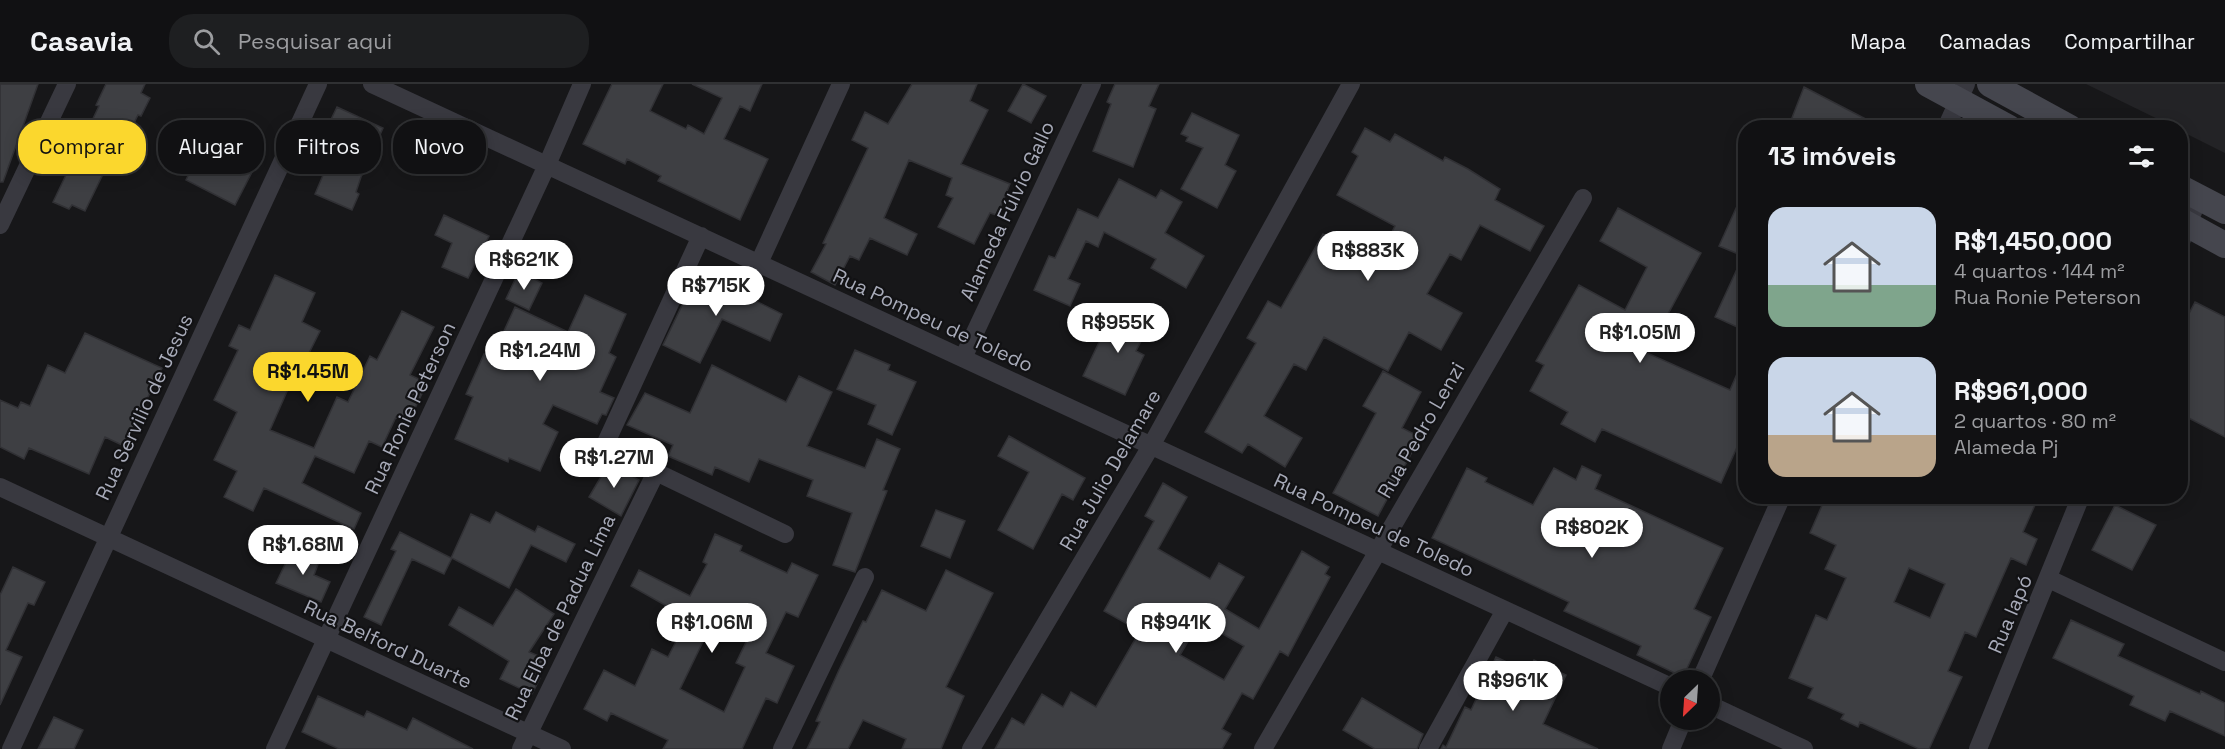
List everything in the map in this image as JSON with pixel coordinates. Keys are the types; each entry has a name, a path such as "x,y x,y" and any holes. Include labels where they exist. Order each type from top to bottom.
{"main road":[{"path":"1928,84 1962,92 1999,120"},
{"path":"1990,84 2055,120"},
{"path":"2190,193 2225,211"},
{"path":"2188,231 2225,244"}],"street":[{"path":"0,225 67,84"},
{"name":"Rua Servilio de Jesus","path":"11,749 318,84"},
{"name":"Rua Pompeu de Toledo","path":"372,84 1660,682"},
{"name":"Rua Ronie Peterson","path":"275,749 547,165 582,84"},
{"path":"759,263 841,84"},
{"name":"Alameda Fúlvio Gallo","path":"963,358 1092,84"},
{"name":"Rua Julio Delamare","path":"972,749 1151,446 1351,84"},
{"path":"1950,120 1962,92"},
{"name":"Rua Pedro Lenzi","path":"1263,749 1583,198"},
{"path":"701,236 604,447 785,534"},
{"name":"Rua Elba de Padua Lima","path":"524,741 656,472"},
{"name":"Rua Belford Duarte","path":"0,486 327,640 524,741 562,749"},
{"path":"1705,670 1778,504"},
{"name":"Rua Iapó","path":"1978,749 2078,504"},
{"path":"782,749 865,577"},
{"path":"2049,579 2225,662"},
{"path":"1428,749 1505,610"},
{"path":"1720,710 1804,749"},
{"path":"1671,749 1679,730"}],"shaded area":[{"path":"2086,84 2225,84 2225,153 2188,134 2188,120 2160,120"}],"building":[{"path":"0,84 38,84 25,120 18,120 18,140 3,182 0,182"},
{"path":"106,84 145,84 141,93 150,98 141,116 138,115 136,120 92,120 99,106 96,105"},
{"path":"612,84 663,84 650,111 686,129 688,125 704,134 722,98 692,84 762,84 750,111 740,106 724,139 768,159 740,220 658,181 661,176 627,159 625,164 583,144"},
{"path":"912,84 977,84 970,101 988,110 961,164 1010,184 997,215 990,213 974,244 938,227 953,198 946,195 952,178 909,160 884,218 917,234 907,255 870,238 859,260 850,256 835,285 811,272 826,244 823,243 868,148 852,140 865,112 888,124"},
{"path":"1023,84 1046,96 1031,123 1008,111"},
{"path":"1115,84 1159,84 1149,106 1156,109 1133,167 1093,151 1111,104 1107,102"},
{"path":"1804,87 1868,120 1791,120"},
{"path":"337,107 365,120 331,120"},
{"path":"1192,113 1239,135 1225,165 1236,171 1217,208 1181,189 1203,148 1186,141 1188,137 1181,134"},
{"path":"1365,128 1390,142 1395,134 1443,161 1445,157 1468,169 1500,189 1495,200 1544,226 1530,251 1480,225 1461,260 1450,254 1427,294 1462,313 1441,350 1409,332 1388,371 1324,337 1306,370 1294,364 1264,416 1302,438 1285,467 1248,444 1242,453 1205,432 1256,343 1247,338 1268,301 1281,308 1323,234 1376,262 1395,226 1337,195 1358,156 1352,152"},
{"path":"66,174 103,174 85,211 72,205 69,209 53,202"},
{"path":"189,174 251,174 235,205 186,180"},
{"path":"323,174 362,174 356,192 359,194 352,210 315,194"},
{"path":"1119,179 1156,198 1161,190 1182,202 1165,233 1204,256 1186,288 1151,268 1156,259 1104,232 1098,247 1086,241 1068,279 1080,284 1070,306 1034,290 1049,256 1055,258 1078,209 1098,218"},
{"path":"1738,204 1738,254 1719,246"},
{"path":"1618,208 1701,253 1647,353 1730,390 1738,372 1738,445 1721,483 1602,429 1595,442 1561,424 1568,412 1530,391 1544,365 1536,361 1579,285 1625,310 1647,267 1600,241"},
{"path":"444,215 489,236 468,278 442,267 452,243 435,235"},
{"path":"1738,267 1738,327 1715,317"},
{"path":"519,271 542,283 529,310 506,299"},
{"path":"698,272 782,314 770,341 722,319 700,363 663,345"},
{"path":"275,275 315,293 302,322 320,331 308,355 304,353 270,430 314,448 337,397 348,402 370,356 377,360 402,311 434,327 410,375 427,383 408,423 396,417 382,447 369,441 354,473 315,456 302,483 361,513 354,529 264,488 253,511 224,497 237,471 214,460 237,412 214,400 238,350 229,346 239,325 250,330"},
{"path":"585,295 626,314 609,353 616,357 600,392 614,398 606,415 602,414 597,424 553,405 543,424 558,432 540,471 509,458 508,462 455,439 473,397 466,394 484,354 492,357 515,307 568,332"},
{"path":"2195,302 2225,317 2225,437 2188,418 2188,316"},
{"path":"1119,310 1149,326 1136,351 1144,355 1125,395 1083,376 1102,336 1104,337"},
{"path":"85,333 162,368 124,446 105,437 89,474 29,448 24,459 0,447 0,400 18,408 21,402 30,406 48,365 65,373"},
{"path":"855,350 890,365 888,370 916,382 892,435 868,424 876,405 837,389"},
{"path":"712,365 786,402 799,376 832,392 807,446 865,468 877,439 900,449 883,490 887,491 855,572 833,565 852,513 807,496 813,480 759,459 749,482 715,467 712,475 668,456 673,445 627,425 645,393 690,413"},
{"path":"1383,371 1421,392 1402,428 1420,437 1378,516 1333,493 1376,413 1363,406"},
{"path":"1009,436 1085,478 1073,500 1062,494 1033,549 998,530 1029,472 998,456"},
{"path":"609,463 639,480 621,516 589,497"},
{"path":"1582,466 1601,475 1595,489 1723,548 1694,609 1711,617 1686,670 1668,670 1637,655 1641,646 1564,611 1569,602 1432,538 1467,468 1487,478 1485,482 1533,505 1554,468 1576,480"},
{"path":"1163,483 1187,497 1158,549 1210,579 1219,563 1244,577 1225,609 1259,629 1302,551 1329,567 1325,574 1330,577 1288,656 1280,651 1253,699 1242,693 1222,729 1231,734 1222,749 995,749 1012,718 1024,725 1042,694 1063,707 1071,692 1096,707 1140,631 1104,611 1154,521 1145,516","holes":["1200,621 1244,646 1224,680 1180,655"]},
{"path":"1823,504 2035,504 2023,532 2037,539 2026,565 2011,558 1976,637 1965,632 1948,671 1962,677 1929,749 1919,749 1860,722 1858,727 1841,719 1844,714 1808,698 1813,688 1789,678 1816,615 1827,620 1846,578 1825,569 1836,545 1810,533","holes":["1909,568 1945,584 1930,618 1894,602"]},
{"path":"2115,505 2156,525 2132,570 2092,550"},
{"path":"936,510 965,521 950,558 921,546"},
{"path":"496,512 535,532 538,526 575,544 566,562 531,545 509,588 452,558 444,574 412,559 381,625 364,617 396,551 391,549 400,532 451,558 471,514 490,523"},
{"path":"715,534 742,546 740,551 787,573 792,563 818,575 798,617 786,612 766,653 794,666 777,703 766,698 742,749 663,749 668,740 611,713 607,721 584,709 604,670 635,686 652,649 668,657 688,618 631,586 639,570 690,596 707,564 703,562","holes":["714,619 749,636 736,663 745,667 724,712 680,689"]},
{"path":"293,548 320,559 314,575 330,582 321,602 276,583"},
{"path":"13,567 45,582 34,605 28,603 6,650 22,657 0,705 0,595"},
{"path":"946,570 993,593 946,687 964,696 941,749 902,749 906,739 863,720 848,749 807,749 820,722 816,721 839,670 863,621 866,622 882,590 926,611"},
{"path":"516,589 554,614 529,652 543,658 535,675 540,678 532,694 500,679 509,661 449,625 459,607 493,626"},
{"path":"2071,620 2124,644 2118,656 2200,694 2201,691 2225,703 2225,736 2170,711 2165,721 2130,705 2134,696 2053,658"},
{"path":"1496,657 1528,672 1534,660 1566,675 1543,724 1598,749 1441,749 1443,745 1446,747 1465,707 1471,710"},
{"path":"318,696 364,717 367,711 407,730 413,718 473,749 339,749 302,732"},
{"path":"1362,698 1423,734 1417,749 1375,749 1343,730"},
{"path":"54,717 83,730 74,749 38,749"}]}
